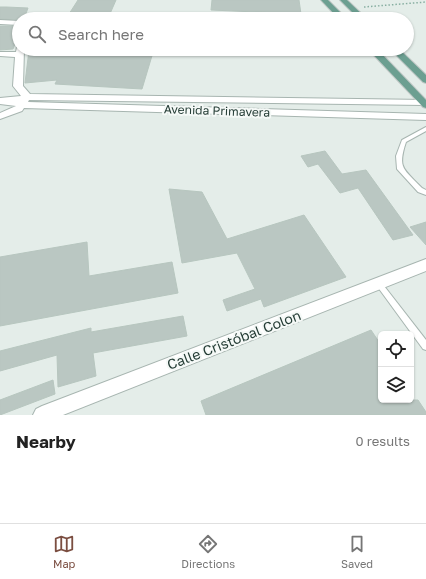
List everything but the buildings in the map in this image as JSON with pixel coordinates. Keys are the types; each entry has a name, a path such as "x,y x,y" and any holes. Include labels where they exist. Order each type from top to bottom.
{"main road":[{"path":"324,0 336,12"},
{"path":"343,0 355,12"},
{"path":"379,56 425,103"},
{"path":"401,56 426,80"}],"street":[{"path":"0,22 12,23"},
{"path":"0,54 12,53"},
{"path":"0,116 13,112 25,101 18,86 20,56"},
{"name":"Avenida Primavera","path":"4,101 425,103"},
{"name":"Avenida Primavera","path":"25,101 426,117"},
{"name":"Calle Cristóbal Colon","path":"42,415 426,265"}],"lane":[{"path":"426,129 404,141 399,156 400,170 420,190 426,193"},
{"path":"379,284 426,346"}],"path":[{"path":"351,8 426,2"}]}
